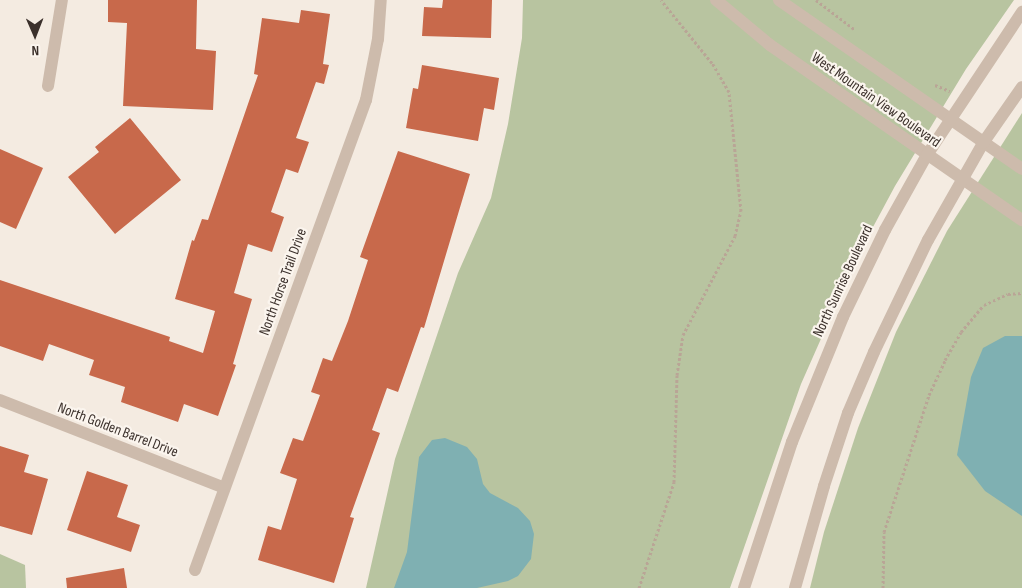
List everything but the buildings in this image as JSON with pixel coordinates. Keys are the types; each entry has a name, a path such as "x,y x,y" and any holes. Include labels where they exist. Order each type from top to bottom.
{"street":[{"path":"48,86 62,0"},
{"name":"North Horse Trail Drive","path":"195,570 366,100 378,39 381,0"},
{"name":"West Mountain View Boulevard","path":"716,0 770,45 961,180 1022,220"},
{"name":"West Mountain View Boulevard","path":"780,0 1022,169"},
{"name":"North Sunrise Boulevard","path":"744,588 816,378 885,230 927,155 964,96 1022,12"},
{"path":"795,588 848,413 924,248 983,143 1022,87"},
{"name":"North Golden Barrel Drive","path":"0,400 224,488"}],"path":[{"path":"639,588 674,482 677,375 683,335 735,236 741,211 729,92 712,63 661,0"},
{"path":"816,0 858,32"},
{"path":"927,83 964,96"},
{"path":"883,588 884,532 929,394 944,360 962,332 984,306 1008,294 1022,293"}],"green space":[{"path":"523,0 1014,0 966,69 895,186 858,255 801,384 730,588 366,588 395,459 458,273 491,198 508,124 522,38"},
{"path":"1022,113 1022,588 810,588 824,532 858,428 896,332 947,231"},
{"path":"0,554 25,565 26,588 0,588"}],"water":[{"path":"1005,336 1022,336 1022,516 985,491 957,455 971,377 983,348"},
{"path":"445,438 467,447 477,459 483,484 490,493 518,508 530,521 534,534 531,559 518,576 508,581 477,588 394,588 407,552 419,457 432,440"}]}
